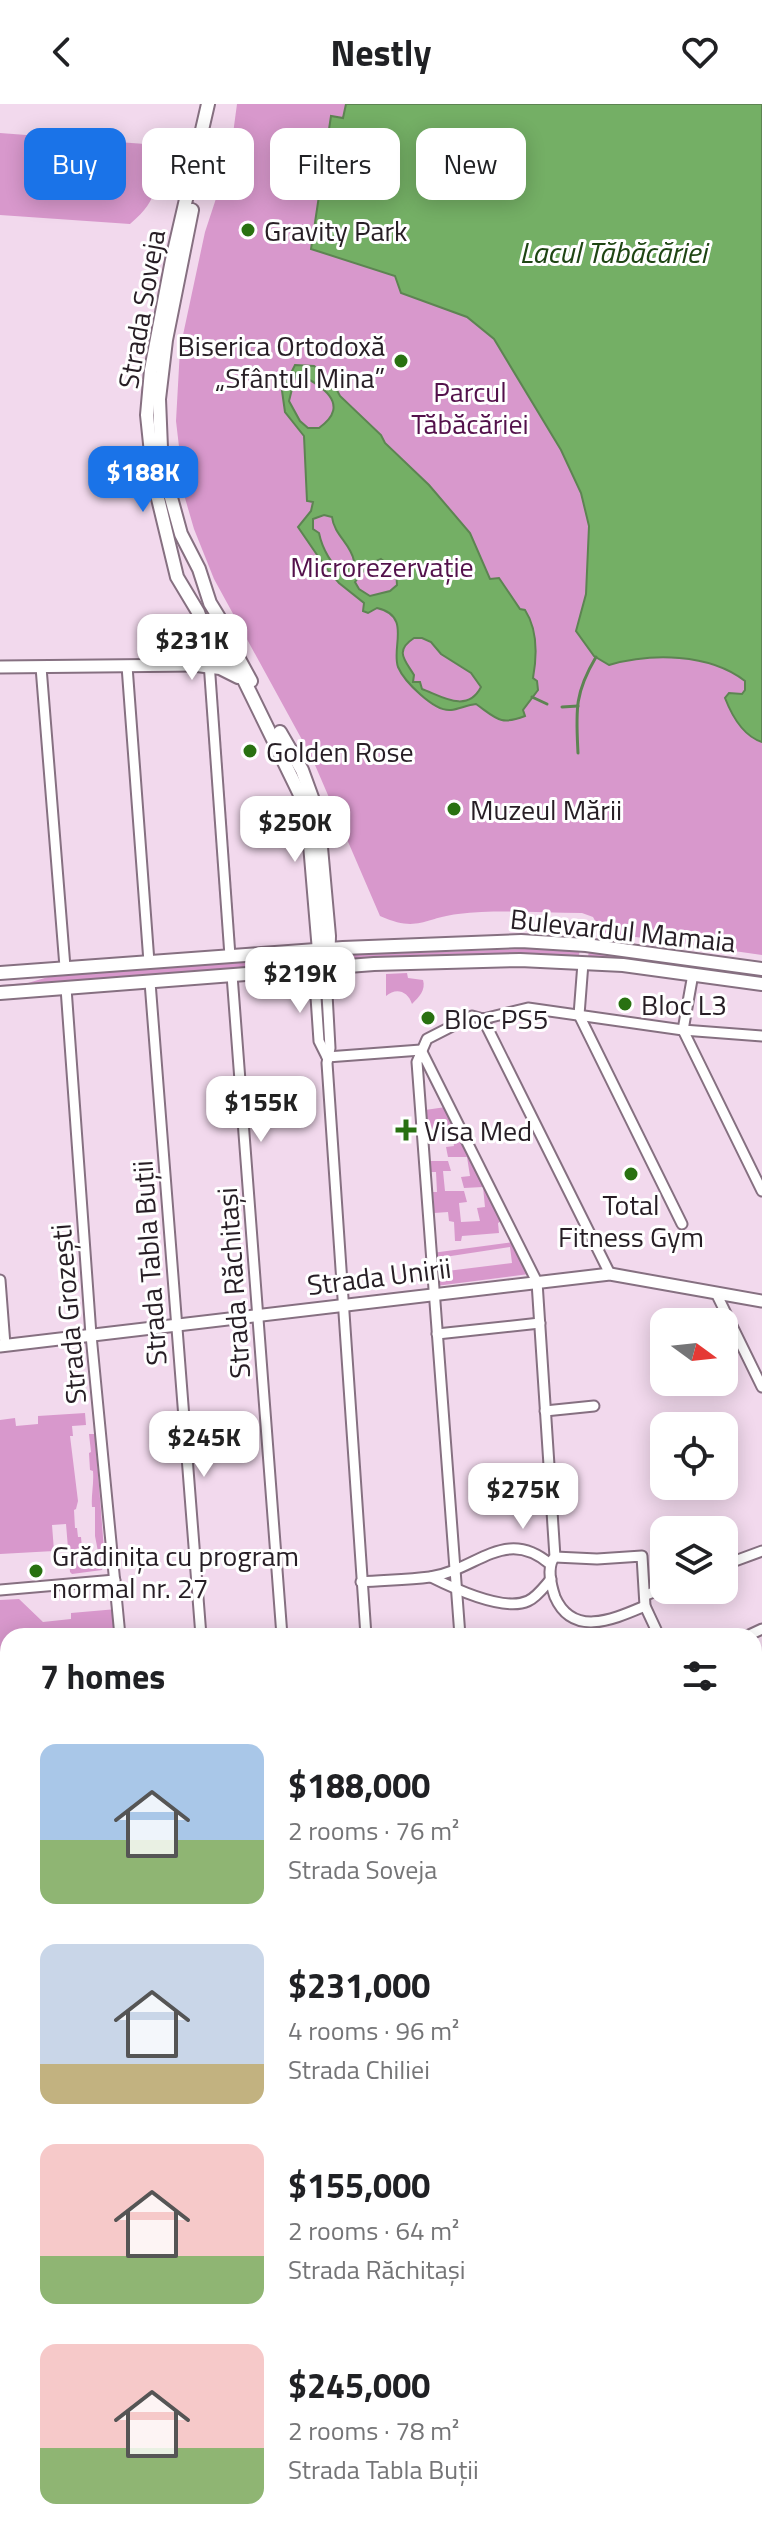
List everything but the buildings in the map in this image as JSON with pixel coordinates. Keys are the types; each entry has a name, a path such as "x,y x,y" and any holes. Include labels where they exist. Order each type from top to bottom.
{"main road":[{"name":"Strada Soveja","path":"211,104 166,340 159,399 164,472 181,534 210,603 231,641"},
{"name":"Strada Soveja","path":"210,659 210,646 198,612 178,579 157,498 147,415 151,370 172,260 211,104"},
{"path":"177,570 184,563 196,565"},
{"path":"231,641 226,650 210,659 244,680 307,809 328,967"},
{"path":"231,641 302,770 318,814 324,950 314,968"},
{"name":"Bulevardul Mamaia","path":"0,975 38,968 521,941 586,945 762,969"},
{"name":"Bulevardul Mamaia","path":"0,993 328,967 505,960 583,963 762,984"}],"street":[{"path":"167,664 190,653 205,633"},
{"path":"0,667 127,666 210,659 230,956"},
{"path":"127,666 149,962"},
{"path":"41,667 65,967"},
{"path":"583,963 579,1015 682,1224"},
{"path":"328,967 330,1048 327,1057 365,1628"},
{"path":"314,968 319,1041 327,1057"},
{"path":"693,974 683,1030 762,1191"},
{"name":"Strada Răchitași","path":"232,975 281,1628"},
{"name":"Strada Tabla Buții","path":"150,982 200,1628"},
{"name":"Strada Grozești","path":"66,988 91,1335 119,1628"},
{"path":"459,1628 417,1062 421,1050 427,1039 472,1016 483,1019 528,1008 683,1030 762,1036"},
{"path":"483,1019 610,1274"},
{"path":"327,1057 421,1050"},
{"path":"421,1050 537,1282 553,1560 551,1579 560,1607 571,1618 588,1622 615,1619 645,1606"},
{"name":"Strada Unirii","path":"3,1346 610,1274 762,1301"},
{"path":"0,1280 3,1346"},
{"path":"716,1293 762,1387"},
{"path":"437,1334 540,1323"},
{"path":"545,1411 594,1406"},
{"path":"361,1582 431,1577 508,1548 525,1548 553,1560 642,1556 645,1606 655,1628"},
{"path":"738,1560 762,1551"},
{"path":"431,1577 456,1589 518,1604 530,1600 551,1579"},
{"path":"0,1590 115,1580"},
{"path":"646,1595 650,1593"}],"green space":[{"name":"Parcul Tăbăcăriei","path":"237,104 762,104 762,955 601,932 593,917 582,913 473,913 412,924 380,916 312,758 214,579 185,498 176,421 180,349 205,232 216,200 254,200 254,128 234,128"},
{"path":"0,133 24,135 24,200 126,200 126,143 142,144 142,200 150,200 130,224 0,215"},
{"path":"580,949 579,955 349,962 348,955"},
{"path":"589,950 762,973 762,981 588,957"},
{"path":"296,957 296,963 251,966 229,973 0,988 0,985 28,983 48,977"},
{"path":"407,973 408,978 423,980 424,984 412,1004 408,996 401,992 386,996 386,974"},
{"path":"446,1107 503,1220 498,1223 499,1233 462,1236 461,1241 455,1241 454,1222 449,1221 448,1212 434,1213 436,1172 430,1172 430,1161 448,1161 451,1171 443,1171 445,1191 464,1191 467,1202 459,1203 461,1222 480,1221 477,1208 485,1207 483,1187 464,1188 461,1177 470,1176 467,1157 448,1157 446,1147 454,1146 451,1126 433,1127 436,1141 427,1141 425,1110"},
{"path":"513,1242 529,1274 436,1286 435,1274 439,1272 512,1263 510,1247 438,1258 432,1257 432,1253"},
{"path":"85,1413 86,1425 72,1426 73,1436 70,1436 78,1501 74,1510 75,1528 78,1537 81,1537 82,1548 75,1549 77,1563 82,1566 97,1563 95,1507 92,1507 93,1471 90,1470 89,1453 89,1434 95,1434 105,1563 102,1570 70,1572 66,1524 52,1525 54,1551 0,1554 0,1420 15,1418 16,1426 38,1424 38,1416"},
{"path":"19,1599 43,1622 71,1619 71,1613 117,1609 119,1628 0,1628 0,1600"}],"water":[{"name":"Lacul Tăbăcăriei","path":"346,104 762,104 762,742 744,730 728,705 725,698 729,693 742,694 745,690 745,681 731,672 697,660 679,658 643,658 609,665 594,656 576,631 586,594 589,526 581,493 561,450 494,339 467,317 401,293 395,276 311,249 318,200 400,200 400,128 329,128 331,116 343,118"},
{"path":"295,365 314,366 331,379 340,396 429,485 470,533 490,579 499,578 520,609 525,610 532,626 536,652 533,678 537,681 538,690 523,710 525,716 504,720 476,704 444,709 428,701 406,680 398,667 398,633 394,618 377,608 368,613 363,611 364,603 339,583 298,527 311,511 313,502 307,501 304,436 285,412 282,391","holes":["296,373 323,389 333,403 333,411 319,428 308,428 300,421 289,401","324,515 332,517 354,561 345,575 328,557 319,533 313,529 313,519","381,559 396,570 397,585 390,591 370,596 359,589 355,582 369,564","414,638 431,642 441,654 471,673 481,687 469,700 461,701 445,699 422,689 420,682 413,682 414,675 403,656 408,643"]}],"waterway":[{"path":"578,753 578,703 596,657"},
{"path":"532,697 547,704"},
{"path":"562,707 578,706"}],"place":[{"name":"Gravity Park","path":"248,230"},
{"name":"Biserica Ortodoxă „Sfântul Mina”","path":"401,361"},
{"name":"Golden Rose","path":"250,751"},
{"name":"Muzeul Mării","path":"454,809"},
{"name":"Bloc L3","path":"625,1004"},
{"name":"Bloc PS5","path":"428,1018"},
{"name":"Visa Med","path":"406,1130"},
{"name":"Total Fitness Gym","path":"631,1174"},
{"name":"Grădinița cu program normal nr. 27","path":"36,1571"}],"park label":[{"name":"Microrezervație","path":"382,566"}]}
